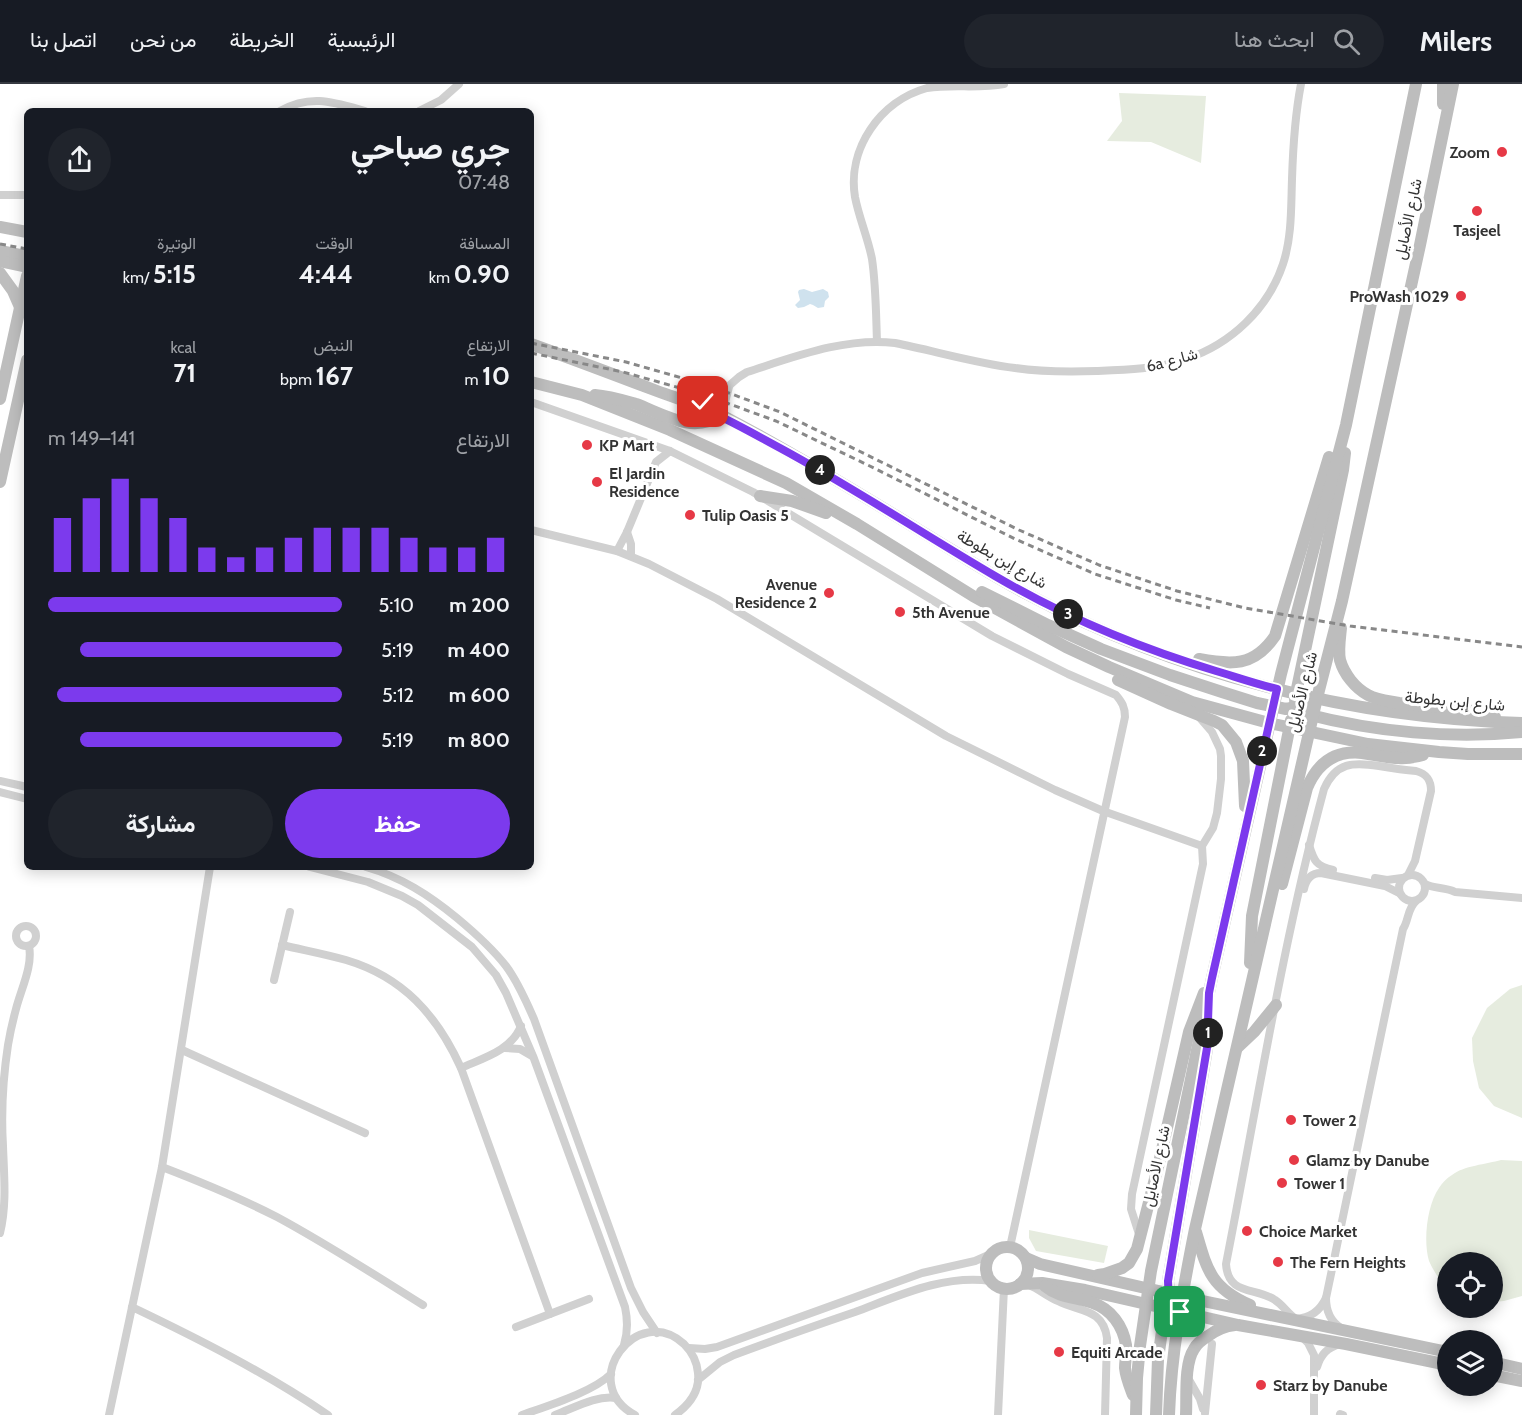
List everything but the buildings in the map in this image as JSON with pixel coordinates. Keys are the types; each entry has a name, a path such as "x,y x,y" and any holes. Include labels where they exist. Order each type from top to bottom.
{"main road":[{"name":"شارع الأصايل","path":"1169,1415 1169,1399 1183,1312 1163,1301 1148,1288 1212,978 1265,738 1346,424 1416,84"},
{"path":"1443,84 1443,132"},
{"name":"شارع الأصايل","path":"1136,1409 1137,1378 1163,1301 1185,1282 1249,988 1320,684 1342,601 1453,84"},
{"path":"0,227 24,231"},
{"path":"0,251 24,255"},
{"path":"0,261 24,266"},
{"path":"0,273 13,291 20,308"},
{"path":"0,399 24,290"},
{"name":"شارع إبن بطوطة","path":"534,345 720,415 846,486 1026,594 1109,633 1173,658 1277,689 1297,687 1317,698 1368,708 1424,717 1521,726"},
{"path":"0,482 24,374"},
{"path":"534,383 582,395 670,430 786,483 973,596 1066,647 1109,668 1192,702 1269,723 1368,744 1468,754 1522,754"},
{"path":"582,395 615,398 688,423 710,420 720,415"},
{"path":"1173,658 1187,657 1221,663 1237,663 1255,656 1269,644 1278,627 1330,454 1352,397"},
{"path":"1249,988 1252,916 1259,875 1343,470 1346,424"},
{"path":"760,496 792,501 857,524"},
{"path":"926,568 977,589 1101,649 1170,675 1257,703 1381,728 1420,732 1468,734 1521,726"},
{"path":"926,568 970,602 1062,653 1106,675 1222,725 1236,741 1243,761 1246,826"},
{"path":"1342,601 1340,658 1349,678 1363,691 1379,699 1471,711 1521,726"},
{"path":"1297,687 1306,691 1315,690 1320,684"},
{"path":"1257,703 1264,701 1267,695 1267,690 1262,685"},
{"path":"1277,689 1309,732"},
{"path":"1269,723 1317,698"},
{"path":"1323,735 1317,726 1326,718"},
{"path":"1265,738 1271,732 1278,730 1285,734 1288,742"},
{"path":"1266,917 1280,888 1307,788 1312,775 1318,768 1345,753 1398,759 1439,752"},
{"path":"1094,1276 1122,1268 1130,1263 1133,1257 1161,1156 1189,1032 1200,1001 1212,978"},
{"path":"1156,1415 1164,1317 1163,1301 1207,1048 1209,993"},
{"path":"1237,1048 1254,1032 1276,1005"},
{"path":"1195,1229 1207,1268 1220,1287 1239,1300 1274,1315"},
{"path":"1437,1350 1274,1315 1163,1301 1042,1283 1023,1283 1016,1287 1004,1288 992,1281 986,1270 993,1253 998,1249 1010,1247 1040,1264 1148,1288 1163,1301 1183,1312 1238,1325 1301,1335 1437,1363"},
{"path":"1023,1283 1028,1269 1026,1258"},
{"path":"1042,1283 1057,1294 1102,1307 1116,1320 1124,1335 1126,1374 1136,1409"},
{"path":"1186,1415 1190,1356 1195,1347 1213,1332 1238,1325"},
{"path":"1503,1365 1522,1369"},
{"path":"1503,1377 1522,1381"}],"street":[{"path":"425,108 441,100 459,84"},
{"path":"877,342 873,266 854,186 858,155 867,135 890,107 917,92 944,85 1005,84"},
{"name":"6a شارع","path":"695,405 729,387 747,372 834,347 877,342 904,345 1006,367 1063,372 1132,369 1167,364 1202,353 1232,335 1245,324 1272,288 1283,264 1289,231 1293,143 1302,84"},
{"path":"287,108 298,103 320,100 354,108"},
{"path":"0,195 24,195"},
{"path":"720,415 729,387"},
{"path":"534,403 670,451 760,496 992,636 1116,695 1122,701 1125,717 1010,1247"},
{"path":"649,443 656,462"},
{"path":"617,551 656,462 670,451"},
{"path":"534,531 617,551 666,572 717,599 946,736 1103,811 1202,846"},
{"path":"627,531 631,556"},
{"path":"1139,1240 1138,1227 1131,1209 1132,1194 1203,864 1202,846 1213,828 1221,779 1220,749 1212,732 1199,717 1191,712"},
{"path":"1403,929 1404,904 1398,885 1415,861 1431,791 1430,782 1421,772 1360,763 1353,764 1332,775 1324,789 1309,844 1226,1264 1227,1275 1237,1286 1272,1298 1296,1319 1312,1316 1326,1298 1403,929 1410,909 1425,888 1425,884"},
{"path":"0,781 24,786"},
{"path":"0,792 24,797"},
{"path":"1309,844 1316,862 1324,868 1383,880 1417,875 1432,888 1522,898"},
{"path":"109,1415 162,1167 210,870"},
{"path":"322,870 384,887 410,900 472,948 496,975 533,1056 625,1307 628,1332 624,1345"},
{"path":"376,870 401,879 436,901 491,948 516,981 534,1019 631,1288 657,1333"},
{"path":"1293,919 1298,912 1307,879 1315,873 1385,886 1408,901 1433,893 1455,892"},
{"path":"274,980 290,912"},
{"path":"282,945 346,960 388,979 408,993 445,1036 461,1068 550,1314"},
{"path":"0,1233 5,1179 2,1112 4,1078 15,1012 30,960 28,946"},
{"path":"461,1068 505,1048 515,1038 521,1026"},
{"path":"505,1048 520,1049 533,1056"},
{"path":"182,1050 365,1133"},
{"path":"162,1167 274,1216 345,1256 423,1305"},
{"path":"689,1348 717,1347 922,1273 975,1261 993,1253"},
{"path":"698,1380 720,1362 734,1355 908,1293 941,1283 968,1279 992,1281"},
{"path":"1023,1283 1060,1302 1088,1311 1105,1326 1107,1338 1105,1415"},
{"path":"998,1415 1004,1288"},
{"path":"1326,1298 1328,1312 1343,1329"},
{"path":"516,1327 589,1299"},
{"path":"132,1307 264,1375 328,1415"},
{"path":"635,1415 616,1398 612,1386 613,1363 617,1353 634,1338 657,1333 680,1340 689,1348 696,1363 698,1380 696,1391 691,1401 675,1415"},
{"path":"1301,1335 1314,1355 1314,1415"},
{"path":"1205,1414 1212,1344"},
{"path":"1315,1373 1325,1351 1346,1344"},
{"path":"522,1415 596,1386 611,1374"},
{"path":"1188,1378 1200,1399 1205,1414"},
{"path":"555,1415 598,1399 616,1398"}],"shaded area":[{"path":"1119,93 1206,96 1201,163 1151,142 1107,141 1122,121"},
{"path":"1522,985 1522,1118 1494,1106 1479,1088 1473,1061 1472,1038 1487,1008 1510,989"},
{"path":"1501,1160 1522,1161 1522,1296 1503,1301 1503,1252 1437,1252 1437,1275 1429,1261 1426,1234 1435,1195 1450,1176 1462,1169"},
{"path":"1029,1230 1108,1246 1104,1263 1036,1251 1029,1238"}],"water":[{"path":"804,289 812,292 823,289 828,292 829,297 824,307 818,308 810,304 798,308 795,305 800,300 798,292"}],"railway":[{"path":"0,244 24,248"},
{"path":"534,344 626,362 710,386 780,412 1019,530 1099,565 1177,591 1245,608 1350,626 1522,647"},
{"path":"534,354 623,372 705,395 776,421 1015,539 1095,574 1176,600 1210,608"}],"place":[{"name":"Zoom","path":"1502,152"},
{"name":"Tasjeel","path":"1477,211"},
{"name":"ProWash 1029","path":"1461,296"},
{"name":"KP Mart","path":"587,445"},
{"name":"El Jardin Residence","path":"597,482"},
{"name":"Tulip Oasis 5","path":"690,515"},
{"name":"Avenue Residence 2","path":"829,593"},
{"name":"5th Avenue","path":"900,612"},
{"name":"Tower 2","path":"1291,1120"},
{"name":"Glamz by Danube","path":"1294,1160"},
{"name":"Tower 1","path":"1282,1183"},
{"name":"Choice Market","path":"1247,1231"},
{"name":"The Fern Heights","path":"1278,1262"},
{"name":"Equiti Arcade","path":"1059,1352"},
{"name":"Starz by Danube","path":"1261,1385"}],"route":[{"path":"703,402 695,405 720,415 819,470 1026,594 1141,646 1277,689 1209,993 1207,1048 1168,1281 1169,1294 1174,1304 1181,1310 1180,1312"}]}
